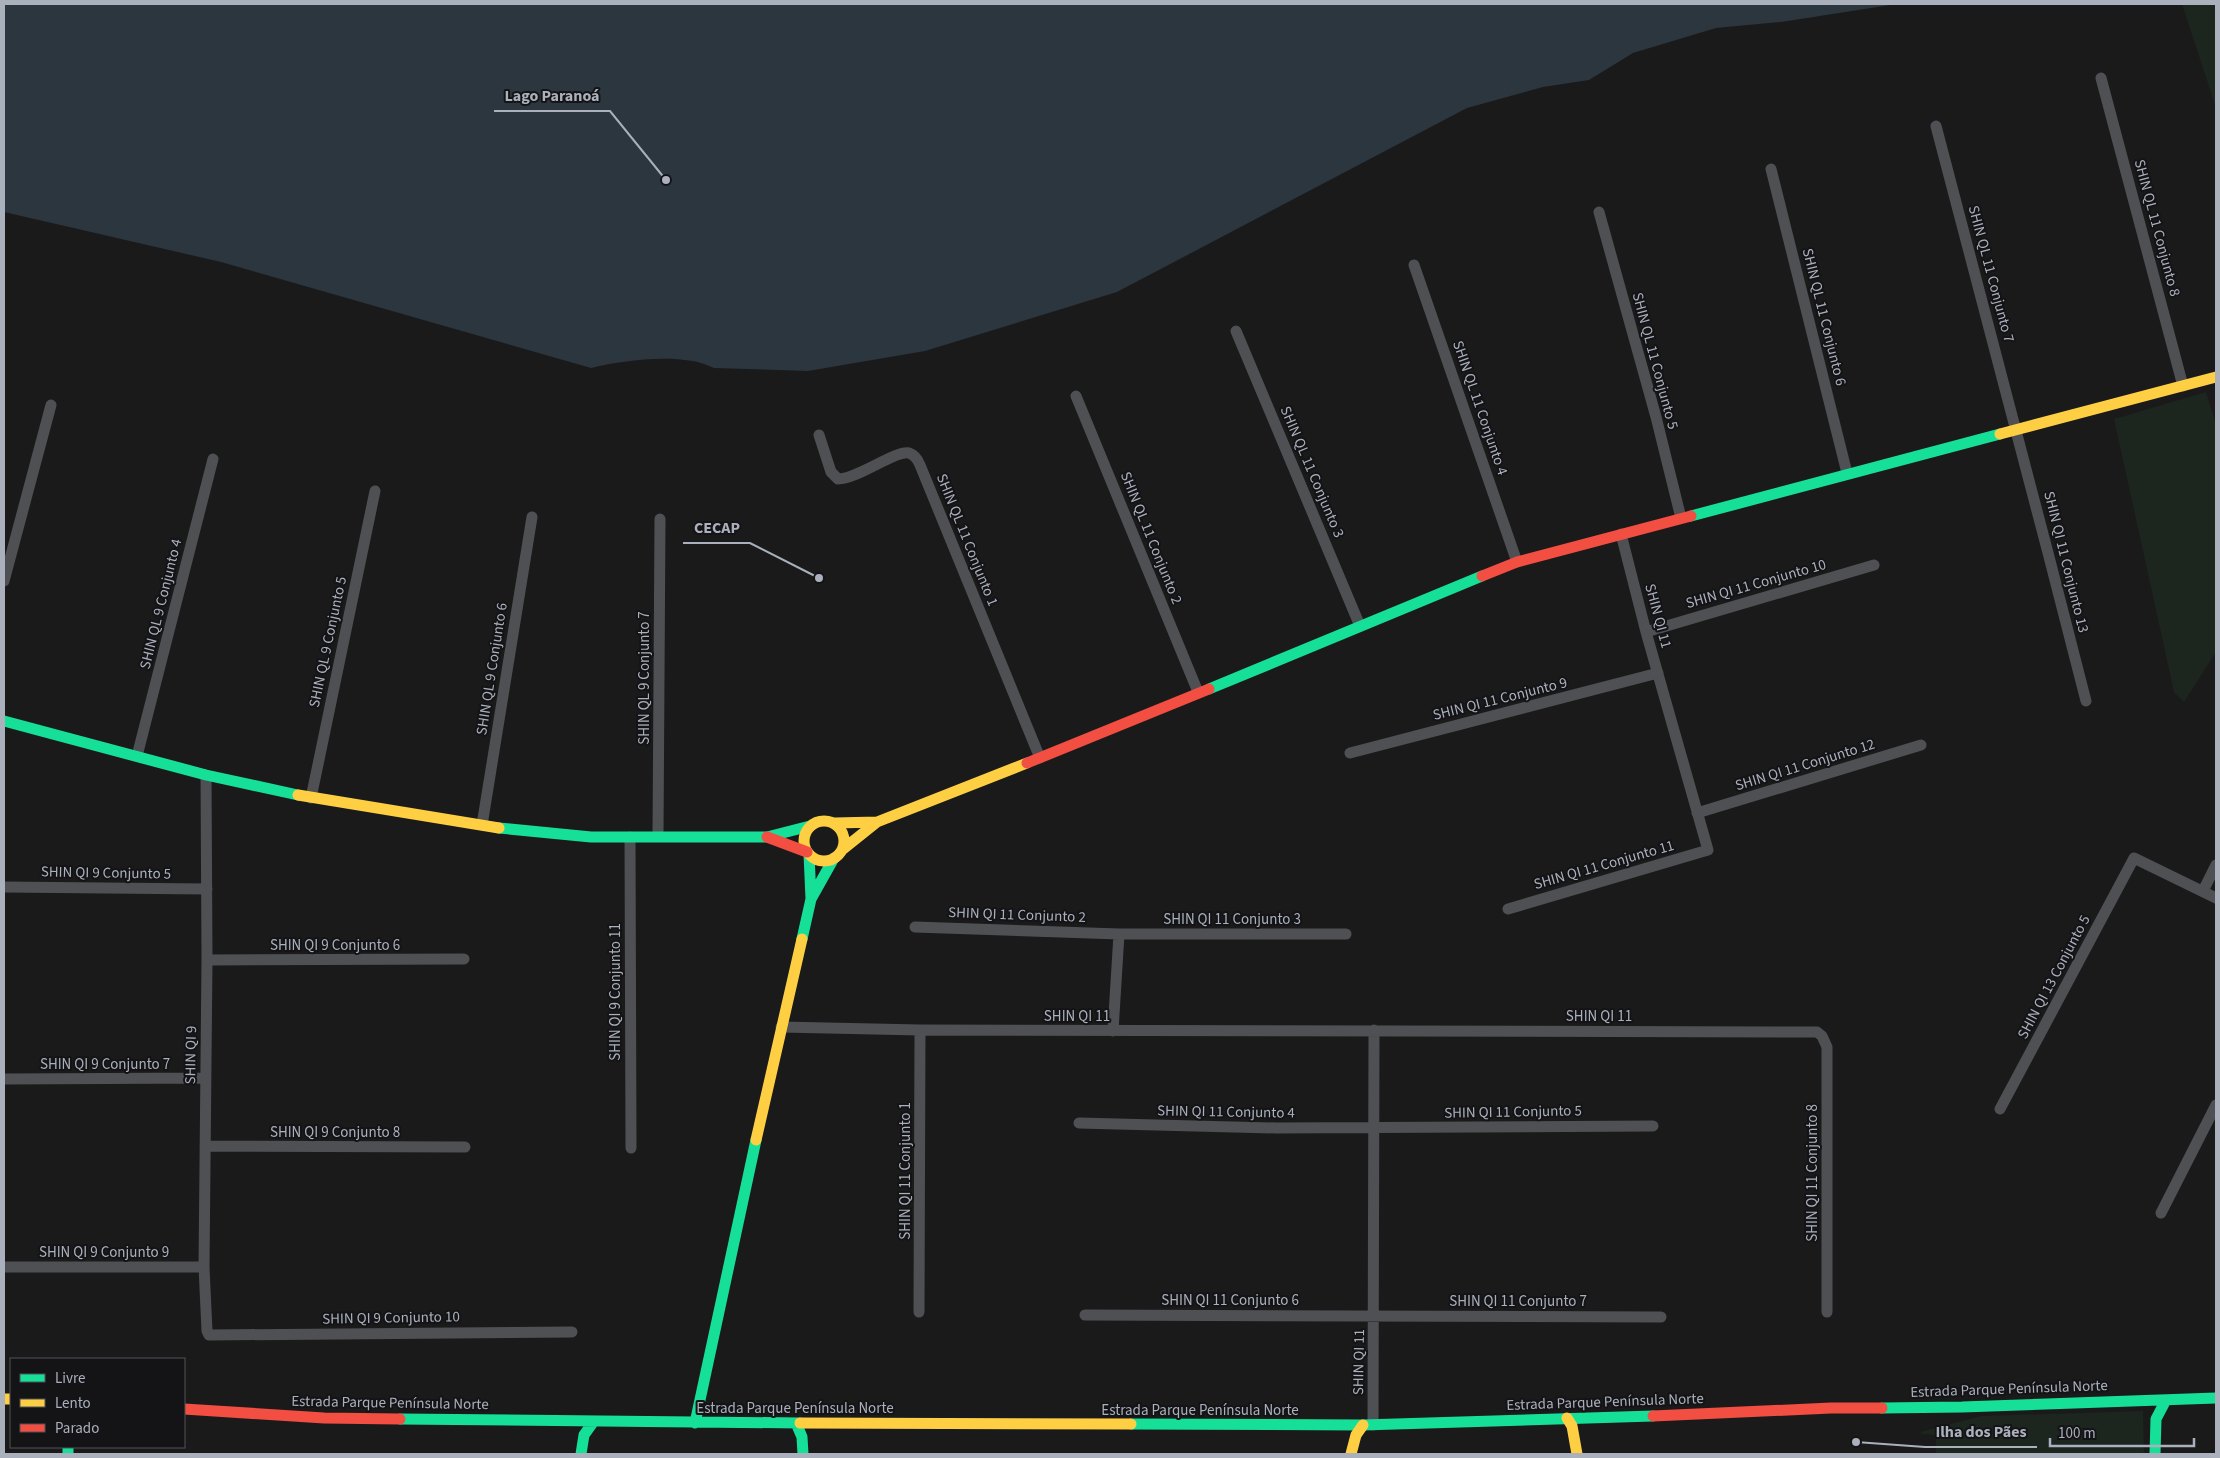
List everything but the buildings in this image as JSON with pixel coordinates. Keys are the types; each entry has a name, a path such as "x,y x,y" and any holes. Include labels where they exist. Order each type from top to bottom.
{"street":[{"name":"SHIN QL 11 Conjunto 8","path":"2101,78 2183,386"},
{"name":"SHIN QL 11 Conjunto 7","path":"1936,126 2017,429"},
{"name":"SHIN QL 11 Conjunto 6","path":"1771,169 1847,473"},
{"name":"SHIN QL 11 Conjunto 5","path":"1599,212 1681,518"},
{"name":"SHIN QL 11 Conjunto 4","path":"1414,265 1516,562"},
{"name":"SHIN QL 11 Conjunto 3","path":"1236,331 1360,626"},
{"path":"768,837 808,853 816,860 825,861 838,854 877,822 1040,758 1516,562 2216,377"},
{"name":"SHIN QL 11 Conjunto 2","path":"1076,396 1198,692"},
{"path":"4,581 51,405"},
{"name":"SHIN QI 11 Conjunto 13","path":"2017,429 2086,701"},
{"name":"SHIN QL 11 Conjunto 1","path":"820,435 831,472 838,478 845,479 900,454 909,453 915,457 920,465 1040,758"},
{"name":"SHIN QL 9 Conjunto 4","path":"137,756 213,459"},
{"name":"SHIN QL 9 Conjunto 5","path":"311,798 374,491"},
{"name":"SHIN QL 9 Conjunto 6","path":"482,825 532,517"},
{"name":"SHIN QL 9 Conjunto 7","path":"658,836 660,519"},
{"name":"SHIN QI 11","path":"1621,534 1646,632 1708,850"},
{"name":"SHIN QI 11 Conjunto 10","path":"1646,632 1874,565"},
{"name":"SHIN QI 11 Conjunto 9","path":"1350,753 1658,674"},
{"path":"4,721 206,775 311,798 559,835 768,837 826,820 835,823 877,822"},
{"name":"SHIN QI 11 Conjunto 12","path":"1697,812 1921,745"},
{"name":"SHIN QI 9","path":"206,775 207,960 204,1267 207,1331 209,1335"},
{"path":"811,899 838,854 844,835 835,823"},
{"path":"696,1423 781,1027 811,899 808,853 804,842 810,826"},
{"name":"SHIN QI 9 Conjunto 11","path":"630,837 630,1148"},
{"name":"SHIN QI 11 Conjunto 11","path":"1508,909 1708,850"},
{"name":"SHIN QI 13 Conjunto 5","path":"2000,1109 2134,858 2203,891"},
{"path":"2216,865 2203,891 2216,898"},
{"name":"SHIN QI 9 Conjunto 5","path":"4,886 207,889"},
{"name":"SHIN QI 11 Conjunto 2","path":"915,927 1119,934"},
{"path":"1113,1031 1119,934"},
{"name":"SHIN QI 11 Conjunto 3","path":"1119,934 1346,934"},
{"name":"SHIN QI 9 Conjunto 6","path":"207,960 464,959"},
{"name":"SHIN QI 11","path":"781,1027 1113,1031 1810,1031 1817,1032 1822,1036"},
{"name":"SHIN QI 11 Conjunto 1","path":"919,1312 920,1030"},
{"name":"SHIN QI 11","path":"1368,1425 1374,1316 1374,1030"},
{"name":"SHIN QI 11 Conjunto 8","path":"1822,1036 1827,1047 1827,1312"},
{"name":"SHIN QI 9 Conjunto 7","path":"4,1079 206,1078"},
{"path":"2161,1213 2216,1105"},
{"name":"SHIN QI 11 Conjunto 4","path":"1079,1123 1136,1126 1373,1129"},
{"name":"SHIN QI 11 Conjunto 5","path":"1373,1129 1653,1126"},
{"name":"SHIN QI 9 Conjunto 8","path":"205,1146 465,1147"},
{"name":"SHIN QI 9 Conjunto 9","path":"4,1267 204,1267"},
{"name":"SHIN QI 11 Conjunto 6","path":"1085,1315 1374,1316"},
{"name":"SHIN QI 11 Conjunto 7","path":"1374,1316 1661,1317"},
{"name":"SHIN QI 9 Conjunto 10","path":"209,1335 572,1332"},
{"name":"Estrada Parque Península Norte","path":"185,1409 324,1418 696,1423 1368,1425 1733,1414 1831,1408 1962,1407 2216,1398"},
{"path":"2155,1454 2154,1422 2156,1412 2166,1400"},
{"path":"1567,1418 1572,1426 1577,1454"},
{"path":"581,1454 584,1435 594,1421"},
{"path":"796,1423 802,1438 804,1454"},
{"path":"1351,1454 1356,1435 1368,1425"}],"shaded area":[{"path":"4,4 1897,4 1781,22 1716,28 1633,53 1589,80 1543,87 1467,108 1117,292 925,351 808,371 714,368 701,363 670,359 636,360 591,368 221,262 4,212"},
{"path":"2182,4 2216,4 2216,108"},
{"path":"2206,392 2216,424 2216,652 2184,702 2174,692 2114,419"},
{"path":"2143,1411 2144,1454 1936,1454 1936,1435 1922,1434 1920,1432 1981,1416"}],"traffic: fast":[{"path":"1691,516 2000,434"},
{"path":"1209,689 1482,576"},
{"path":"4,721 206,775 298,795"},
{"path":"499,828 591,837 767,837 810,826"},
{"path":"809,854 811,899"},
{"path":"802,939 811,899 834,858"},
{"path":"695,1423 756,1140"},
{"path":"1882,1408 2216,1398"},
{"path":"2155,1454 2156,1419 2166,1400"},
{"path":"1131,1424 1363,1425 1653,1416"},
{"path":"400,1419 800,1423"},
{"path":"581,1454 584,1435 594,1421"},
{"path":"796,1423 802,1437 803,1454"},
{"path":"68,1448 68,1454"}],"traffic: slow":[{"path":"2000,434 2216,377"},
{"path":"842,850 877,822 1027,763"},
{"path":"298,795 499,828"},
{"path":"828,821 835,824 841,830 844,841 843,849 835,858 828,861 820,861 813,858 805,849 804,837 807,830 816,822 828,821"},
{"path":"835,823 877,822"},
{"path":"756,1140 802,939"},
{"path":"4,1399 10,1399"},
{"path":"1567,1418 1572,1426 1577,1454"},
{"path":"800,1423 1131,1424"},
{"path":"1351,1454 1356,1435 1363,1425"}],"traffic: jam":[{"path":"1482,576 1517,562 1691,516"},
{"path":"1027,763 1209,689"},
{"path":"767,837 807,852"},
{"path":"1653,1416 1831,1408 1882,1408"},
{"path":"185,1409 324,1418 400,1419"}],"place":[{"name":"Lago Paranoá","path":"666,180"},
{"name":"CECAP","path":"819,578"},
{"name":"Ilha dos Pães","path":"1856,1442"}]}
